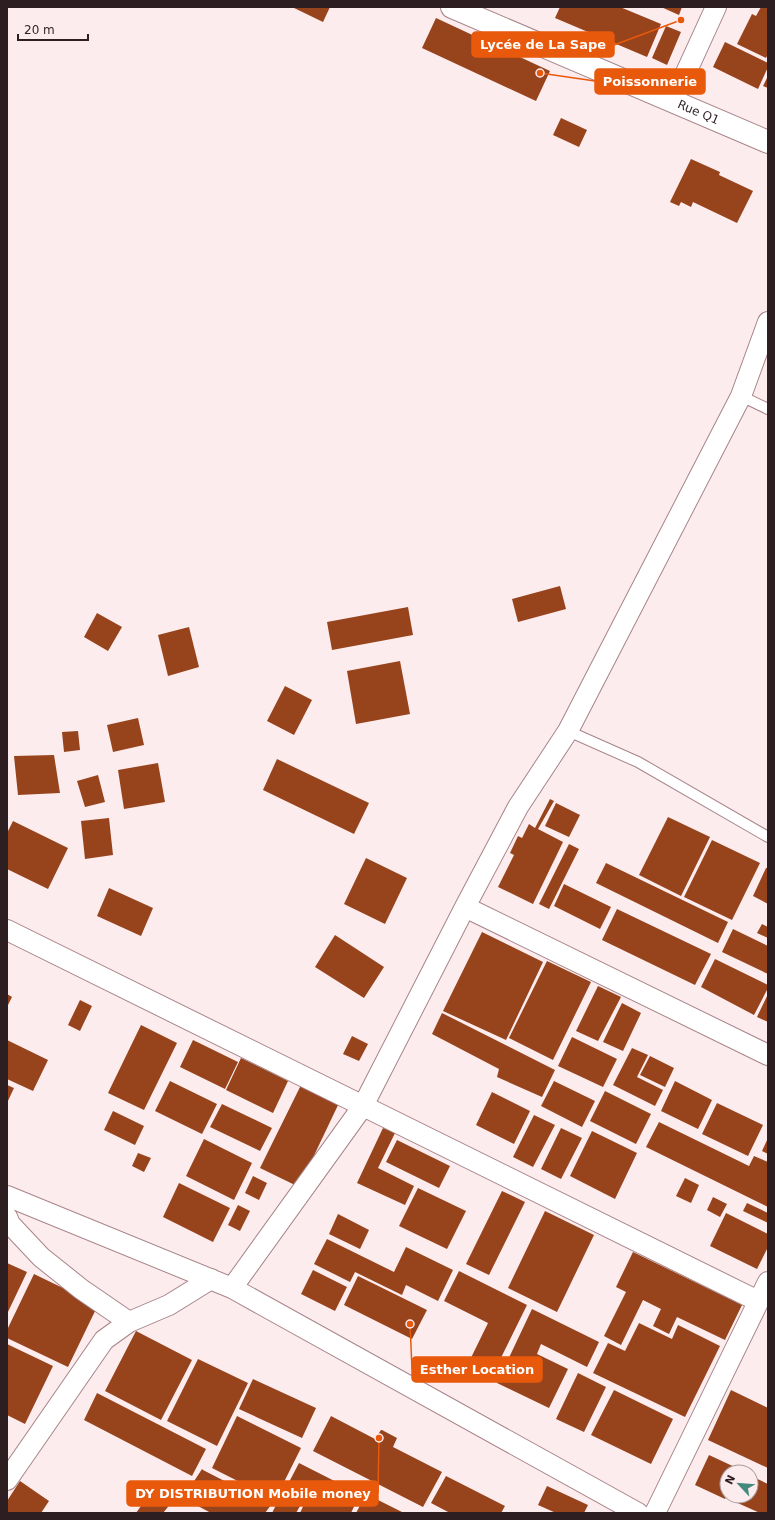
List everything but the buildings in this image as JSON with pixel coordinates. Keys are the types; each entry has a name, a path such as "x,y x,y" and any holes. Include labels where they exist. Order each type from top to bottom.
{"street":[{"name":"Rue Q1","path":"452,7 768,142"},
{"path":"673,101 716,7"},
{"path":"232,1288 363,1106 518,807 568,731 741,396 768,322"},
{"path":"465,907 768,1055"},
{"path":"7,930 758,1302"},
{"path":"7,1196 232,1288 638,1513"},
{"path":"7,1218 10,1224 41,1257 81,1289 129,1322"},
{"path":"7,1480 104,1340 129,1322 169,1305 211,1279"},
{"path":"655,1513 768,1282"}],"lane":[{"path":"741,396 768,409"},
{"path":"568,731 638,762 768,837"}],"place":[{"name":"Lycée de La Sape","path":"681,20"},
{"name":"Poissonnerie","path":"540,73"},
{"name":"Esther Location","path":"410,1324"},
{"name":"DY DISTRIBUTION Mobile money","path":"379,1438"}]}
